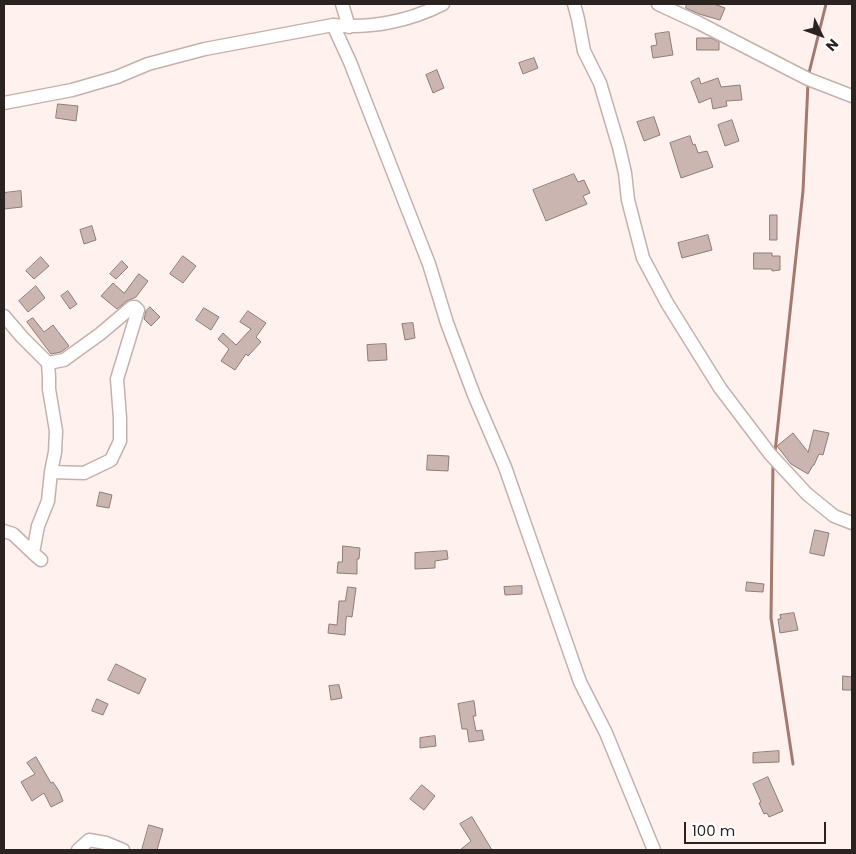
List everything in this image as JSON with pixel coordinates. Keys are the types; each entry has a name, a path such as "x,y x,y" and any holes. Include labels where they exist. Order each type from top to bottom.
{"street":[{"path":"342,4 349,27"},
{"path":"4,103 72,90 117,77 148,64 205,49 333,25 349,27 393,21 427,12 443,4"},
{"path":"574,4 584,51 600,83 619,147 625,173 628,200 643,258 667,303 720,388 770,454 807,494 834,516 852,523"},
{"path":"658,4 808,79 852,96"},
{"path":"333,25 350,62 429,264 450,332 474,395 505,467 580,682 606,733 654,850"},
{"path":"48,363 64,360 132,308 134,307 138,310 117,379 120,441 111,460 84,473 51,472"},
{"path":"4,316 48,363 49,389 56,431 48,501 38,526 37,557 13,534 4,531"},
{"path":"78,850 89,840 106,843 123,850"}],"building":[{"path":"687,4 714,4 725,8 720,20 686,8"},
{"path":"669,32 673,55 653,58 651,46 657,45 655,34"},
{"path":"697,38 711,38 719,42 719,50 697,50"},
{"path":"534,58 538,68 523,74 519,63"},
{"path":"437,70 444,88 433,93 426,75"},
{"path":"699,78 701,84 718,78 721,87 740,85 742,100 726,101 727,106 713,109 711,98 699,103 691,82"},
{"path":"58,104 78,106 76,121 56,118"},
{"path":"654,117 660,135 644,141 637,122"},
{"path":"732,120 739,141 725,146 718,125"},
{"path":"690,136 698,153 707,151 713,167 681,178 670,143"},
{"path":"574,174 578,182 584,180 590,193 583,196 587,204 546,221 533,190"},
{"path":"21,191 22,207 4,209 4,193"},
{"path":"770,215 777,215 777,240 770,240"},
{"path":"92,226 96,240 84,244 80,230"},
{"path":"708,235 712,250 682,258 678,243"},
{"path":"754,253 772,253 772,256 780,256 780,270 754,269"},
{"path":"183,256 196,266 183,283 170,274"},
{"path":"41,257 49,266 34,279 26,271"},
{"path":"122,261 128,267 116,279 110,274"},
{"path":"139,274 148,281 136,297 117,309 101,296 113,283 124,293"},
{"path":"36,286 45,298 28,312 19,301"},
{"path":"68,291 77,304 70,309 61,296"},
{"path":"150,307 160,317 151,326 144,319 146,311"},
{"path":"204,308 219,317 211,330 196,320"},
{"path":"248,311 266,323 256,337 261,342 248,356 246,354 235,370 221,361 229,349 218,339 223,333 236,345 251,329 240,322"},
{"path":"33,318 44,332 53,325 69,346 61,352 51,354 27,322"},
{"path":"413,323 415,338 405,340 402,324"},
{"path":"386,344 387,360 368,361 367,345"},
{"path":"814,430 829,433 823,455 819,454 808,474 791,464 777,446 793,433 808,452"},
{"path":"428,455 449,456 448,471 427,470"},
{"path":"100,492 112,495 109,508 97,506"},
{"path":"815,530 829,533 824,556 810,553"},
{"path":"343,546 360,548 359,559 357,559 357,574 337,573 338,562 342,562"},
{"path":"447,551 448,559 435,561 435,568 415,569 415,553"},
{"path":"747,582 764,584 763,592 746,591"},
{"path":"522,586 522,594 505,595 504,587"},
{"path":"348,587 356,588 352,617 347,616 345,635 328,633 329,624 337,625 339,601 345,601"},
{"path":"794,613 798,630 780,633 778,619 781,619 780,615"},
{"path":"116,664 146,679 139,694 108,680"},
{"path":"843,676 852,677 852,690 843,690"},
{"path":"339,685 342,698 331,700 329,686"},
{"path":"97,699 108,704 103,715 92,711"},
{"path":"474,701 476,716 473,716 476,731 482,730 484,740 469,742 467,729 462,729 458,704"},
{"path":"435,736 436,746 420,748 420,738"},
{"path":"779,751 779,762 753,763 753,753"},
{"path":"36,757 51,783 53,782 59,791 63,801 51,807 44,793 32,801 21,782 35,774 27,763"},
{"path":"768,777 783,811 769,817 767,813 764,814 753,784"},
{"path":"422,785 435,796 424,810 410,799"},
{"path":"472,817 492,850 460,850 471,841 460,824"},
{"path":"149,825 163,829 157,850 142,850"}],"waterway":[{"path":"808,77 826,4"},
{"path":"775,452 803,191 808,83"},
{"path":"773,463 771,618 793,764"}]}
